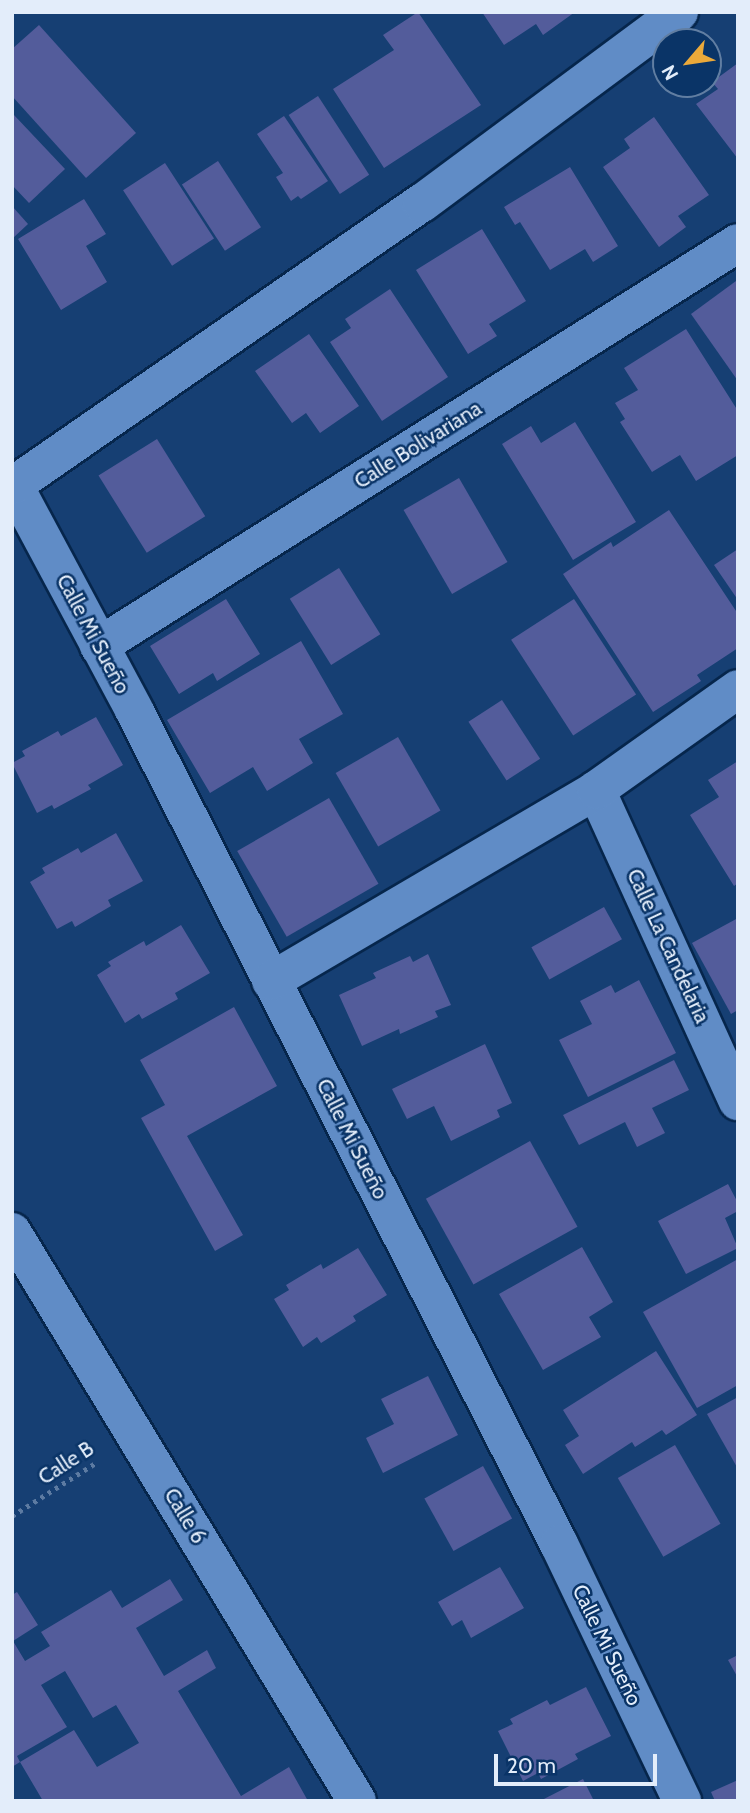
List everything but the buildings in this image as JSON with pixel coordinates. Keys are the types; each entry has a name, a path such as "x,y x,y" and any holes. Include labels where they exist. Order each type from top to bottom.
{"street":[{"path":"13,483 422,203 679,12"},
{"name":"Calle Bolivariana","path":"99,646 738,243"},
{"name":"Calle Mi Sueño","path":"13,483 559,1544 682,1801"},
{"path":"271,981 596,790 738,689"},
{"name":"Calle La Candelaria","path":"596,790 738,1101"},
{"name":"Calle 6","path":"12,1232 357,1801"}],"path":[{"name":"Calle B","path":"12,1516 136,1437"}]}
